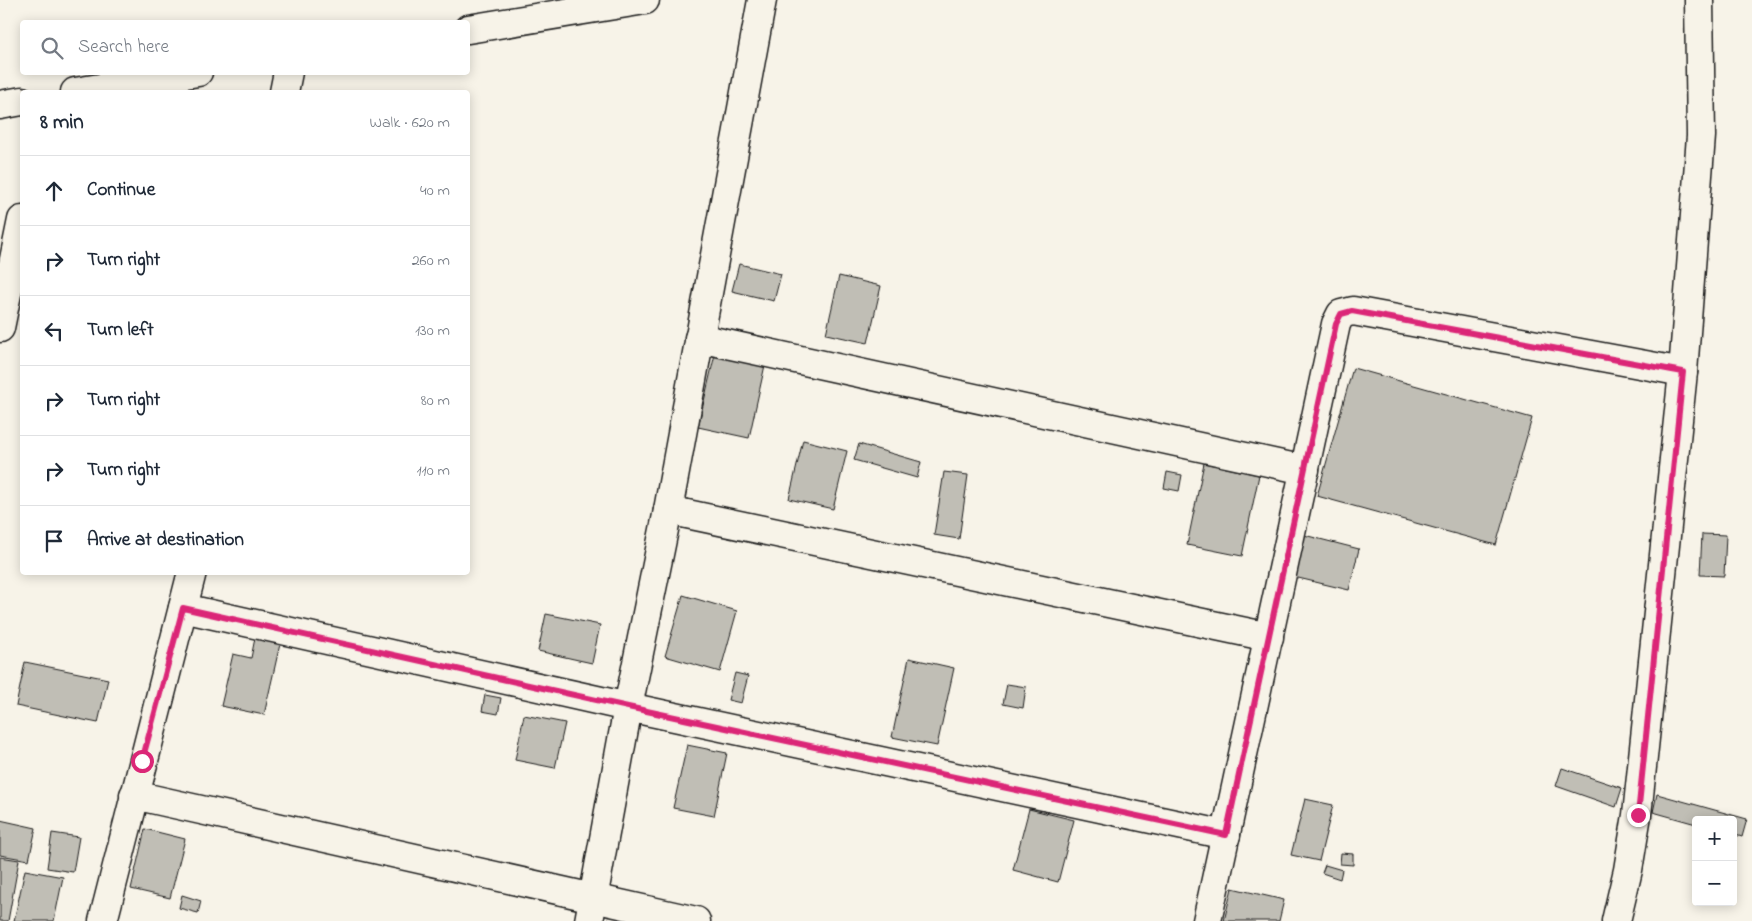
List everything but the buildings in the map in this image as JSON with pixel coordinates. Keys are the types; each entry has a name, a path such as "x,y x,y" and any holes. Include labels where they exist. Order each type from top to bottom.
{"main road":[{"path":"470,29 644,0"},
{"path":"592,910 628,707 668,510 762,0"},
{"path":"1616,921 1638,815 1683,372 1701,136 1699,0"},
{"path":"87,90 180,75"},
{"path":"284,90 287,75"},
{"path":"0,105 20,101"},
{"path":"0,328 20,230"},
{"path":"1207,921 1336,324 1341,314 1352,311 1683,372"},
{"path":"699,338 1305,470"},
{"path":"668,510 1269,637"},
{"path":"102,921 191,575"},
{"path":"183,608 628,707 1226,835"},
{"path":"134,795 592,910 696,921"}],"route":[{"path":"142,761 183,608 628,707 1226,835 1336,324 1341,314 1352,311 1683,372 1638,815"}]}
